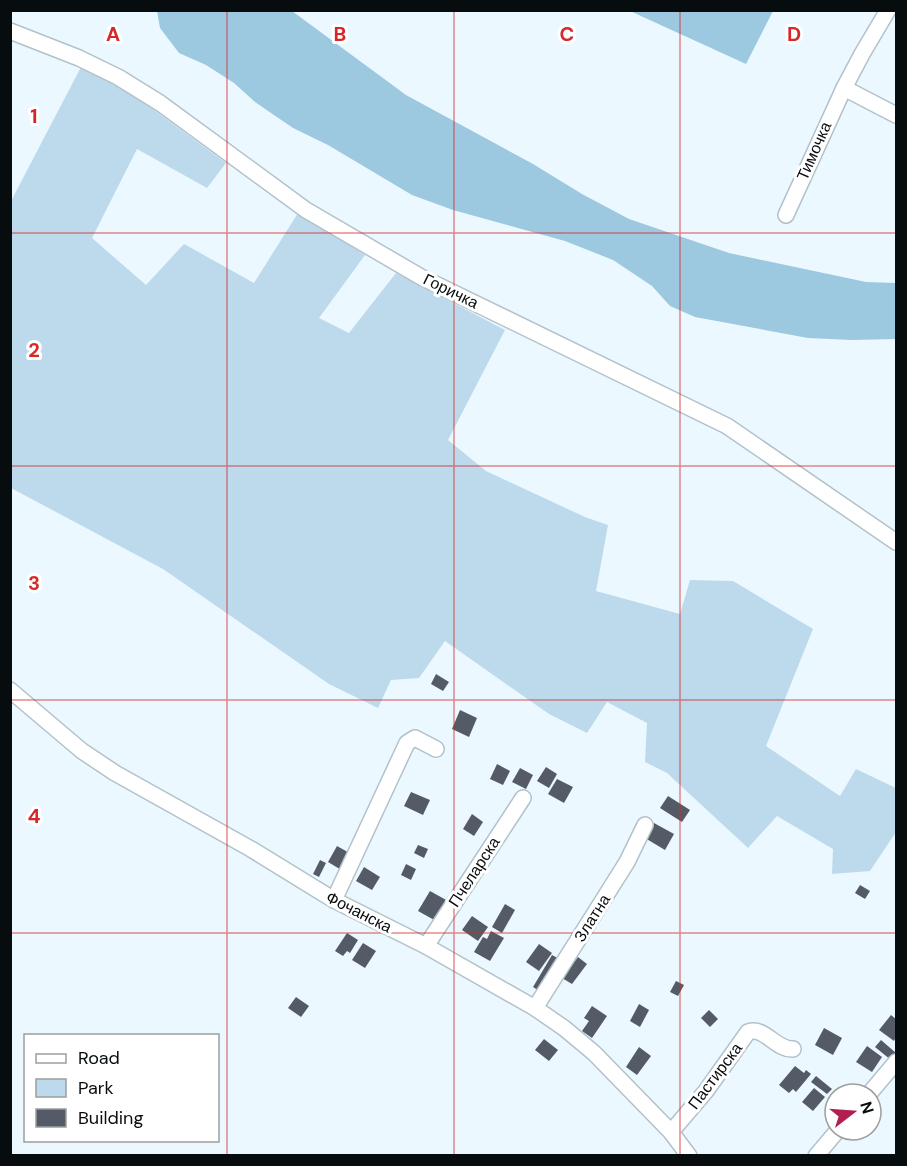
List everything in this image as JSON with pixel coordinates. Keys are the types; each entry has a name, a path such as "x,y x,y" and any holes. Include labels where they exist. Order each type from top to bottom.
{"street":[{"name":"Тимочка","path":"786,215 844,88 861,54 888,10"},
{"name":"Горичка","path":"10,31 78,58 118,77 160,103 306,210 396,263 727,426 897,542"},
{"path":"844,88 897,115"},
{"name":"Фочанска","path":"10,690 82,751 115,772 251,849 334,900 426,946 535,1008 594,1053 671,1131 689,1155"},
{"path":"334,900 407,743 415,738 436,749"},
{"name":"Пчеларска","path":"426,946 523,798"},
{"name":"Златна","path":"535,1008 627,862 645,825"},
{"name":"Пастирска","path":"671,1131 706,1091 748,1032 752,1030 760,1032 782,1047 793,1049"},
{"path":"880,1082 897,1062"},
{"path":"816,1155 827,1142"}],"green space":[{"path":"81,67 132,94 226,163 207,188 137,149 92,238 146,285 184,244 254,283 298,213 365,255 319,318 349,333 396,273 505,330 448,440 486,471 585,517 608,525 596,591 680,614 690,580 733,581 813,629 766,746 840,796 856,769 896,788 896,832 870,871 832,874 833,849 777,816 748,848 667,773 645,762 647,723 607,702 587,733 549,714 445,641 419,678 391,680 378,708 329,684 163,569 11,488 10,203"}],"shaded area":[{"path":"157,11 292,11 406,95 629,219 729,253 866,282 896,283 896,339 808,338 695,317 670,306 652,286 613,260 565,241 453,210 412,195 328,145 293,128 255,102 234,83 206,65 179,53 160,28"},
{"path":"630,11 773,11 746,64"}],"building":[{"path":"436,674 449,682 443,691 431,684"},
{"path":"460,710 477,718 469,737 452,729"},
{"path":"497,764 510,771 503,785 490,779"},
{"path":"546,767 557,774 549,788 537,781"},
{"path":"520,768 533,775 526,789 512,782"},
{"path":"557,779 573,787 564,803 548,794"},
{"path":"411,792 430,800 423,815 404,806"},
{"path":"668,796 690,810 682,822 660,808"},
{"path":"472,814 483,822 474,836 463,829"},
{"path":"654,823 674,834 665,850 645,838"},
{"path":"418,845 428,849 424,858 414,853"},
{"path":"337,846 353,855 343,871 328,862"},
{"path":"320,860 326,863 319,877 313,874"},
{"path":"406,864 416,869 411,880 401,875"},
{"path":"364,867 380,877 372,890 356,881"},
{"path":"860,885 870,891 865,899 855,893"},
{"path":"430,891 448,901 436,921 418,911"},
{"path":"505,904 515,910 502,933 492,927"},
{"path":"472,916 488,927 478,941 462,930"},
{"path":"491,931 504,938 490,961 474,952 483,937 487,939"},
{"path":"347,933 358,940 350,953 347,951 343,956 335,951"},
{"path":"363,943 376,951 365,968 352,960"},
{"path":"539,944 552,953 539,971 526,962"},
{"path":"552,955 561,960 541,992 533,987"},
{"path":"578,957 587,964 572,984 562,978"},
{"path":"676,981 684,985 678,996 670,992"},
{"path":"296,997 309,1006 301,1017 288,1008"},
{"path":"639,1004 649,1010 640,1027 630,1021"},
{"path":"592,1006 607,1016 592,1038 582,1031 589,1021 584,1018"},
{"path":"709,1010 718,1019 710,1027 701,1018"},
{"path":"891,1015 896,1019 894,1041 879,1030"},
{"path":"824,1028 842,1038 833,1055 815,1045"},
{"path":"544,1039 558,1050 549,1061 535,1050"},
{"path":"881,1040 896,1053 891,1060 875,1047"},
{"path":"867,1046 882,1057 872,1072 856,1062"},
{"path":"639,1047 651,1056 637,1075 626,1067"},
{"path":"795,1066 804,1073 806,1070 811,1074 796,1092 793,1089 789,1093 779,1085"},
{"path":"816,1076 823,1082 823,1091 811,1082"},
{"path":"814,1088 823,1095 823,1099 813,1111 802,1102"}]}
